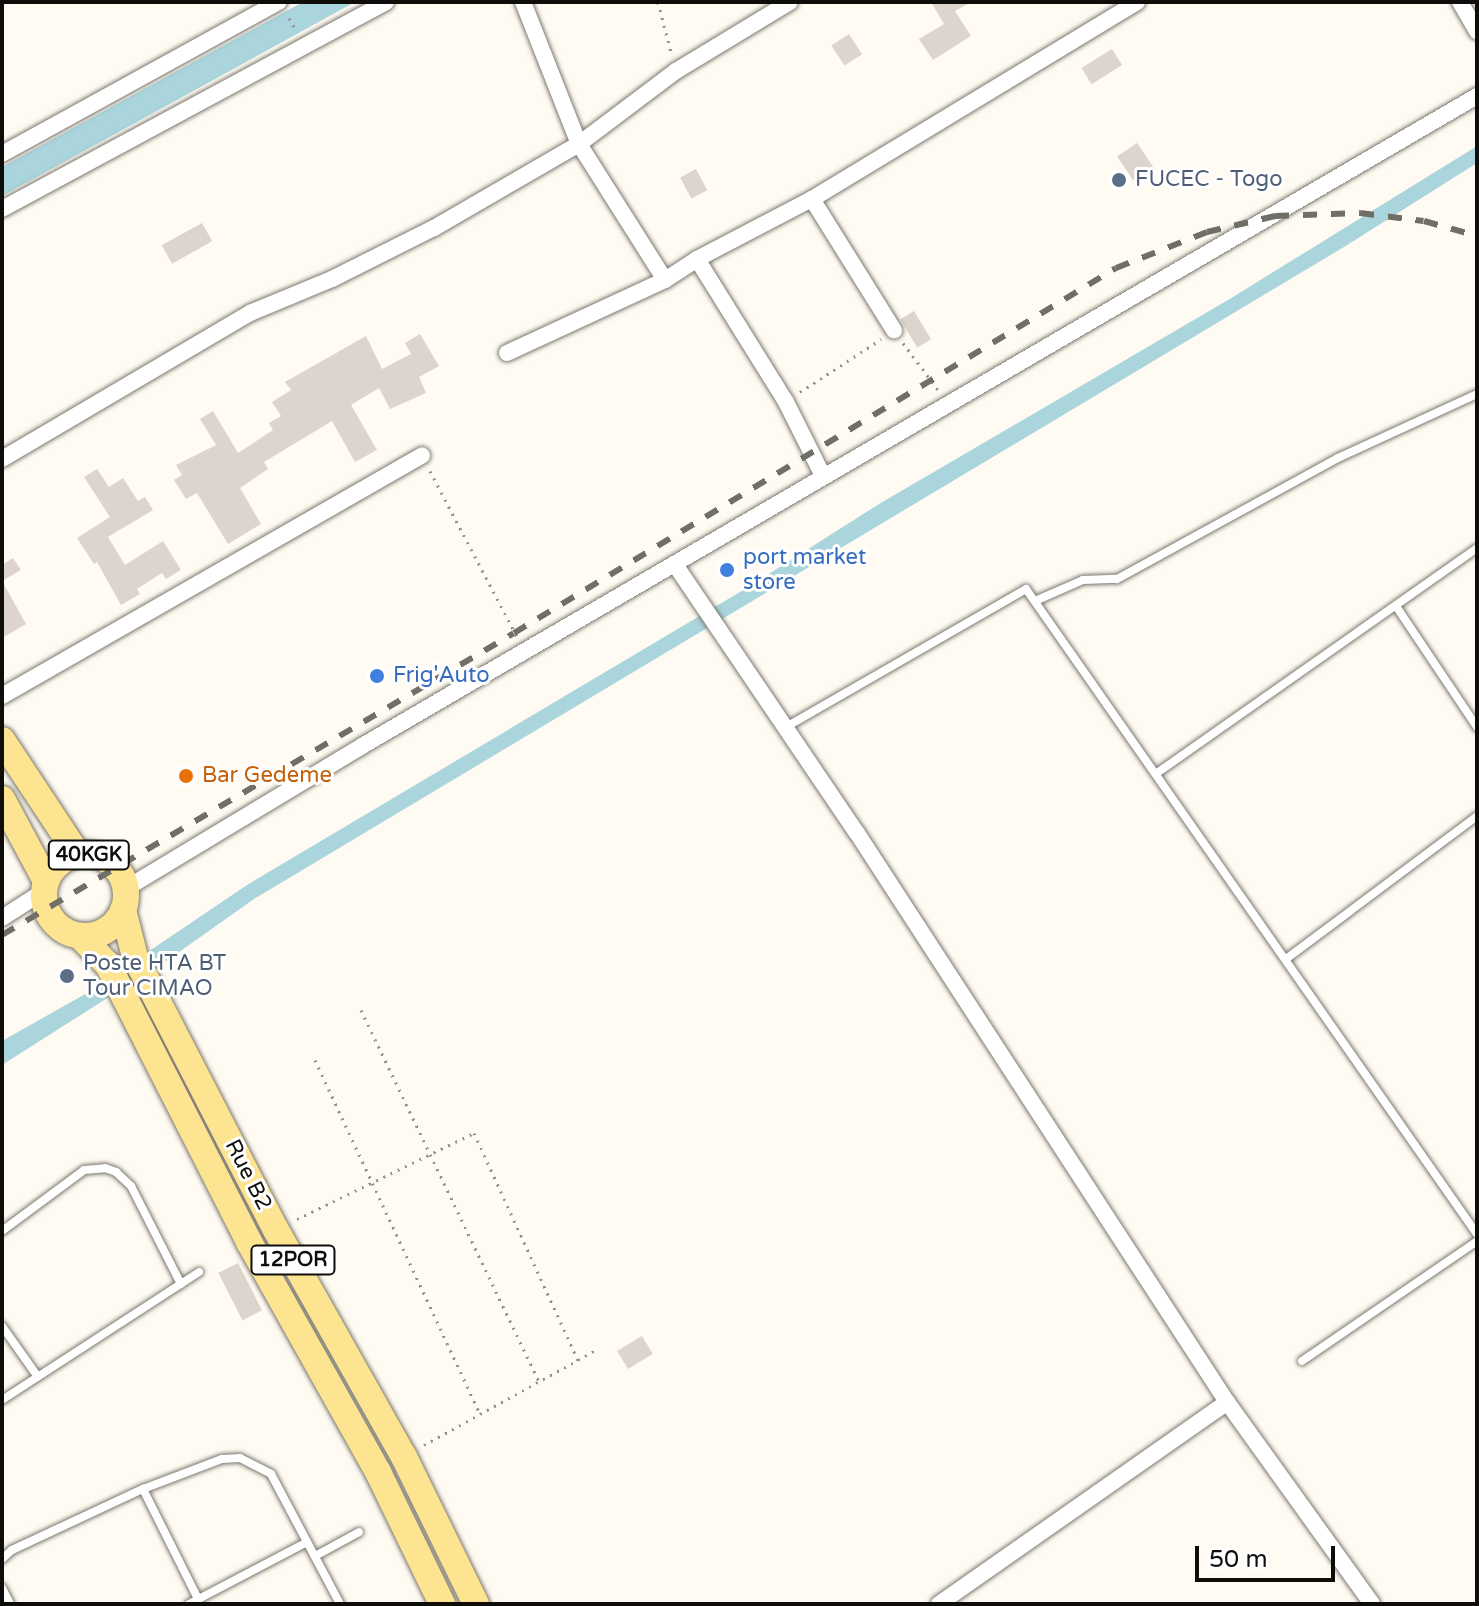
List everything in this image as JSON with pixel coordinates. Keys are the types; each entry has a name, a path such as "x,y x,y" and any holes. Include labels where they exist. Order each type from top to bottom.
{"main road":[{"name":"40KGK","path":"2,740 78,855"},
{"name":"40KGK","path":"2,799 45,886 47,912 52,921 60,929 80,936"},
{"name":"40KGK","path":"45,886 59,864 78,855 89,855 109,862 122,879 124,900"},
{"path":"80,936 101,933 110,927 124,900"},
{"name":"Rue B2","path":"124,900 135,957 276,1230 404,1457 476,1604"},
{"name":"Rue B2","path":"80,936 108,965 227,1200 378,1472 442,1604"}],"street":[{"path":"2,209 386,2"},
{"path":"523,2 579,144 665,280"},
{"path":"762,2 763,20"},
{"path":"2,459 250,313 332,279 408,241 579,144 676,71 790,2"},
{"path":"507,353 665,280 697,259 812,199 1137,2"},
{"path":"1460,2 1477,31"},
{"path":"2,154 282,8"},
{"path":"124,900 526,651 1477,96"},
{"path":"812,199 894,330"},
{"path":"697,259 786,402 823,476"},
{"path":"2,696 422,455"},
{"path":"676,566 785,727 1227,1402 1372,1604"},
{"path":"2,918 45,886"},
{"path":"939,1604 1227,1402"}],"lane":[{"path":"1035,601 1083,580 1117,579 1338,458 1477,394"},
{"path":"1157,773 1477,548"},
{"path":"785,727 1022,589 1035,601 1157,773 1381,1101 1477,1234"},
{"path":"1396,606 1477,727"},
{"path":"1286,959 1477,816"},
{"path":"2,1231 84,1170 105,1168 116,1172 131,1186 181,1284"},
{"path":"1302,1361 1477,1241"},
{"path":"2,1400 199,1272"},
{"path":"2,1326 38,1377"},
{"path":"2,1559 12,1550 143,1489 222,1459 240,1458 271,1474 340,1604"},
{"path":"143,1489 198,1599"},
{"path":"315,1556 359,1532"},
{"path":"189,1604 307,1542"},
{"path":"2,1588 10,1604"}],"path":[{"path":"658,2 676,71"},
{"path":"282,8 304,46"},
{"path":"786,402 894,330 947,405"},
{"path":"422,455 526,651"},
{"path":"361,1010 539,1381"},
{"path":"315,1060 480,1414"},
{"path":"276,1230 474,1133 578,1360"},
{"path":"404,1457 596,1350"}],"water":[{"path":"303,2 355,2 2,196 2,167"},
{"path":"1477,146 1477,163 1344,247 254,899 172,957 2,1065 2,1041 87,993 247,885 745,589 879,504 1233,297"}],"building":[{"path":"931,2 971,2 955,11 971,36 933,60 919,39 944,24"},
{"path":"849,34 862,54 844,66 831,45"},
{"path":"1112,49 1122,65 1092,84 1081,68"},
{"path":"1137,143 1153,167 1133,180 1117,156"},
{"path":"696,169 707,190 691,199 680,177"},
{"path":"202,223 212,241 172,264 162,245"},
{"path":"914,311 931,339 917,348 900,319"},
{"path":"420,334 439,366 419,377 426,393 390,409 379,388 351,405 377,450 355,462 332,421 264,462 268,469 240,488 261,524 228,544 197,493 186,499 174,480 182,475 176,465 216,445 200,419 213,411 238,453 273,430 269,423 281,416 272,402 291,390 285,382 366,336 382,369 411,354 405,343"},
{"path":"97,469 109,487 123,478 138,501 145,497 153,510 108,537 125,565 163,541 181,570 166,579 162,573 137,589 140,594 121,605 97,562 94,564 77,538 110,517 84,477"},
{"path":"13,558 21,570 2,581 2,565"},
{"path":"2,581 26,624 2,638"},
{"path":"238,1263 262,1310 242,1320 218,1273"},
{"path":"642,1336 653,1354 628,1369 617,1351"}],"railway":[{"path":"2,935 514,633 1116,268 1207,232 1275,216 1360,213 1424,221 1477,236"}],"place":[{"name":"FUCEC - Togo","path":"1119,180"},
{"name":"port market store","path":"727,570"},
{"name":"Frig'Auto","path":"377,676"},
{"name":"Bar Gedeme","path":"186,776"},
{"name":"Poste HTA BT Tour CIMAO","path":"67,976"}]}
